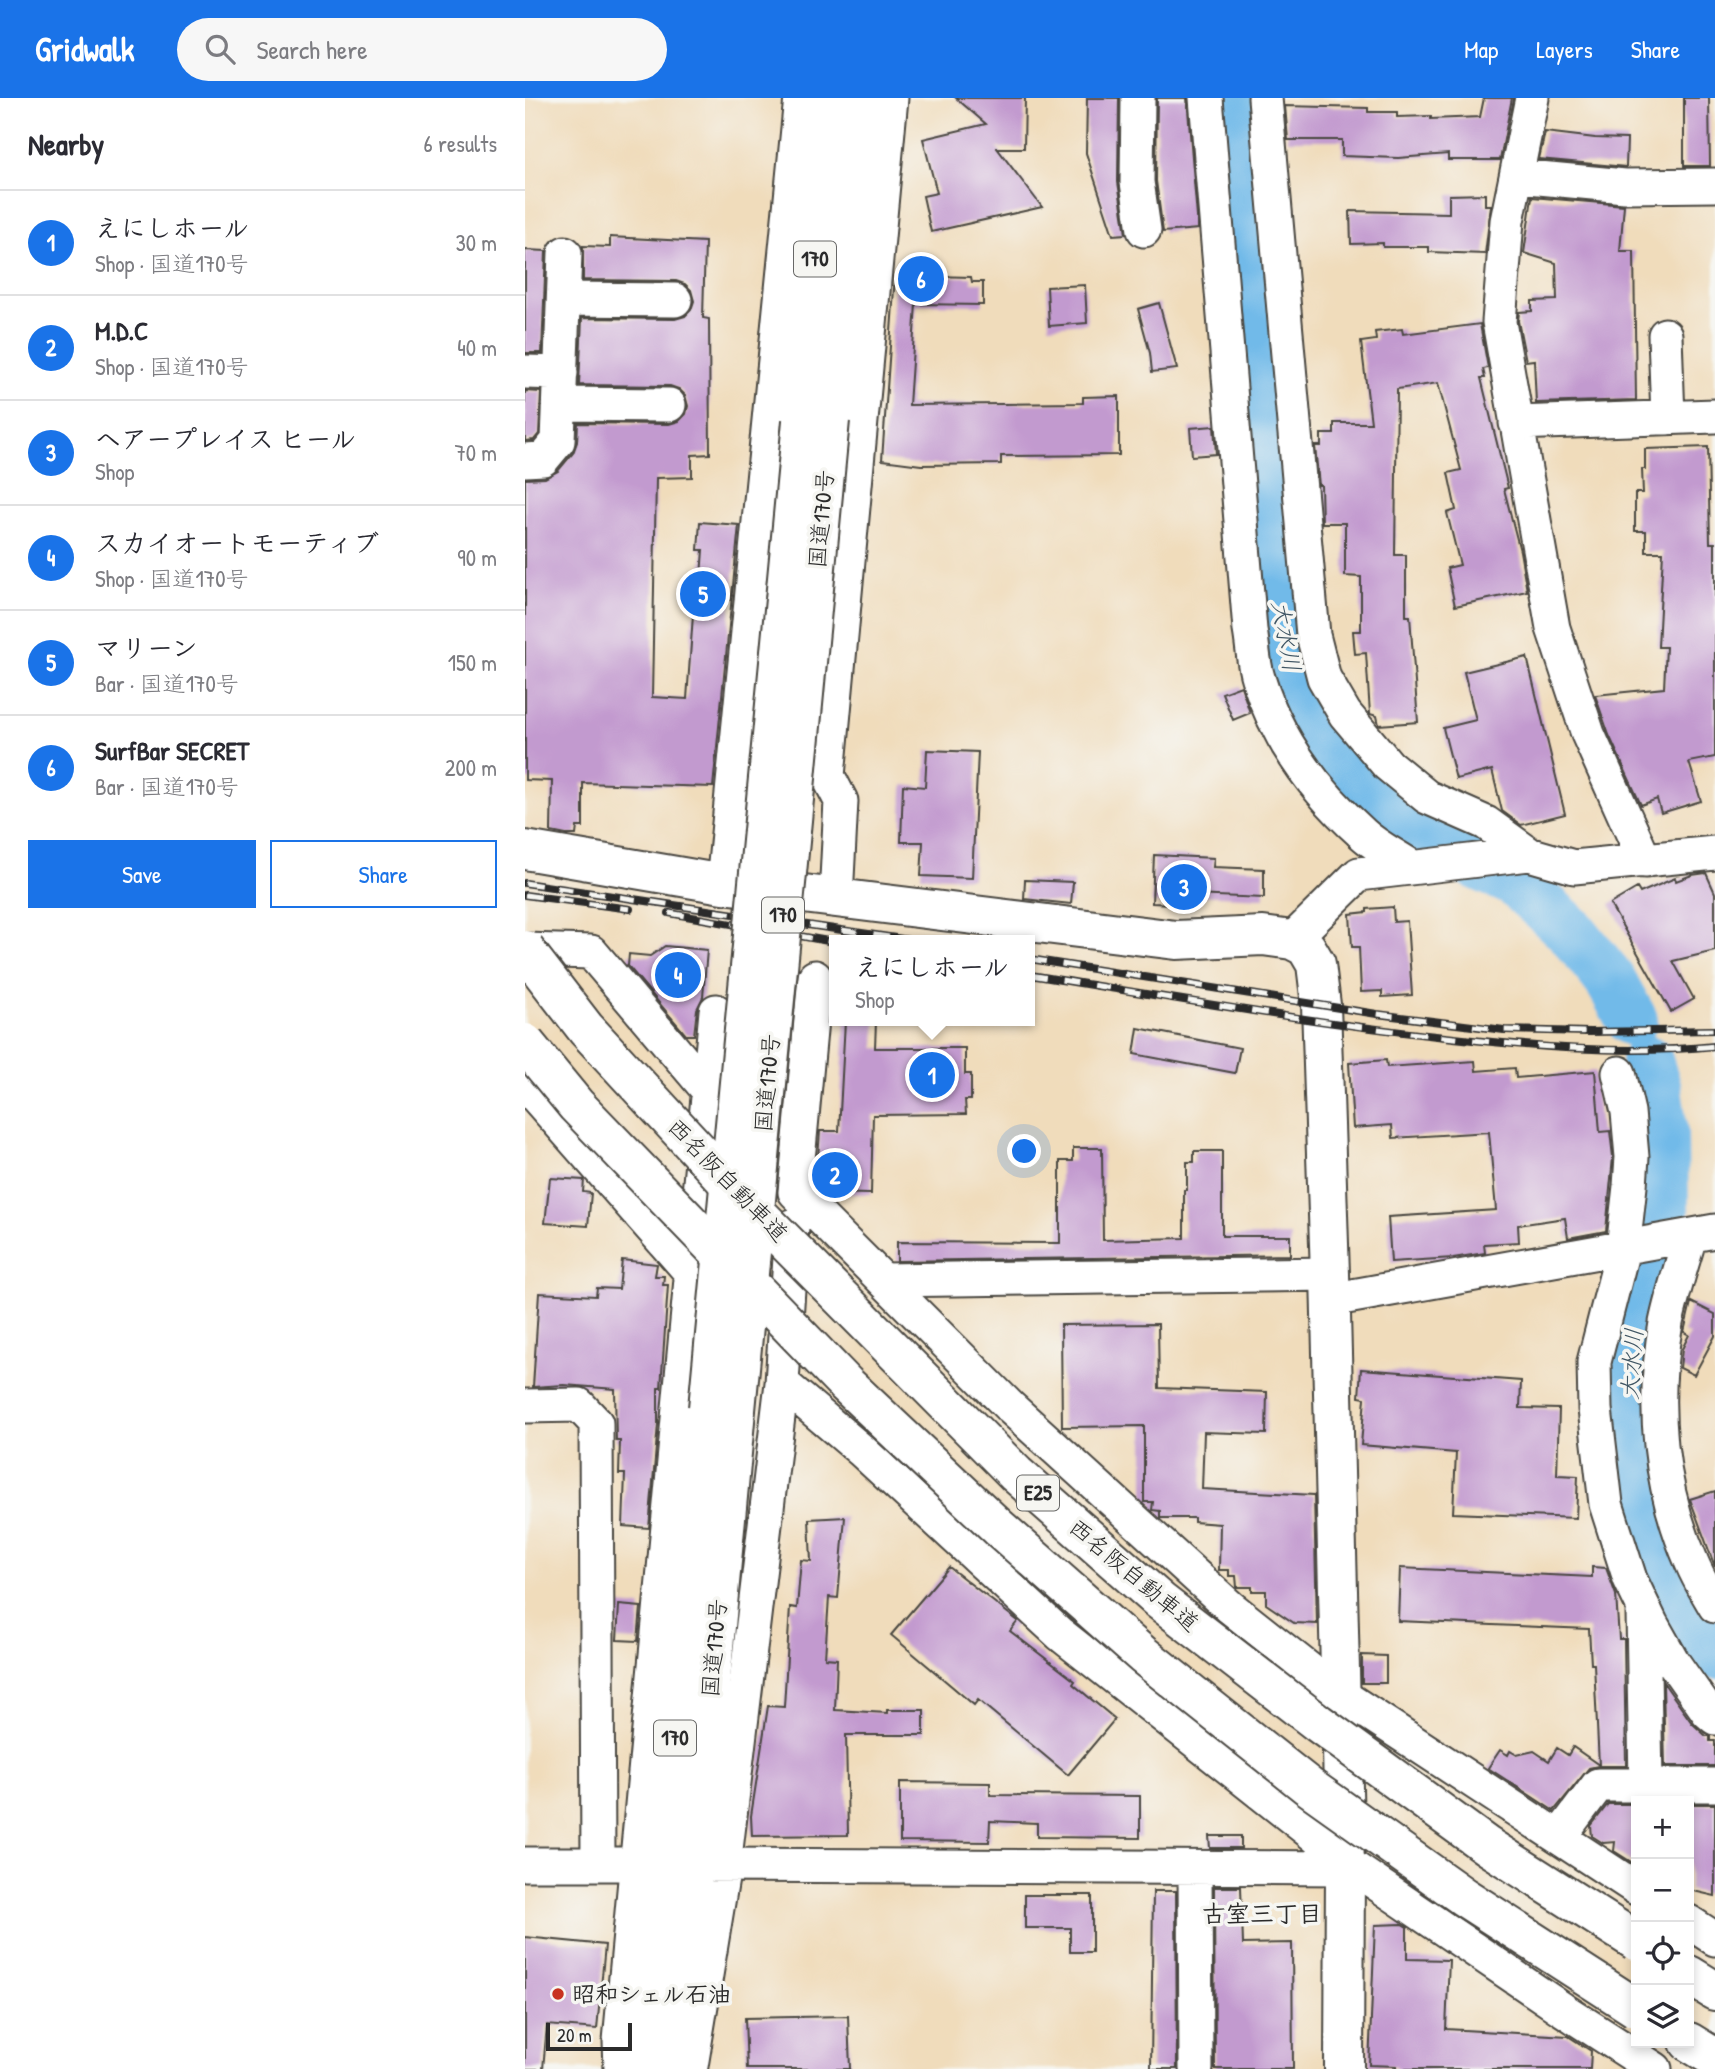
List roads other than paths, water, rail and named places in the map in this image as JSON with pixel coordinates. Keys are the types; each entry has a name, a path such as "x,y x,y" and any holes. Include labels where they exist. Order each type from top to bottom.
{"main road":[{"name":"国道170号","path":"816,420 828,98"},
{"name":"国道170号","path":"675,2069 679,1865 816,420 865,98"},
{"path":"525,850 723,884 1176,940 1263,936 1292,940 1305,947 1316,964 1321,1021 1331,1287 1345,1865 1344,2069"},
{"name":"西名阪自動車道","path":"525,950 586,1029 746,1202 1016,1474 1160,1601 1318,1723 1487,1846 1631,1938"},
{"name":"E25","path":"525,1043 576,1105 846,1384 999,1528 1143,1656 1363,1826 1464,1897 1631,2005"},
{"name":"国道170号","path":"643,2069 679,1865"},
{"path":"1694,1978 1715,1991"},
{"path":"1694,2045 1715,2058"}],"street":[{"path":"723,884 801,98"},
{"path":"836,898 841,801 828,776 891,98"},
{"path":"1137,98 1137,182 1143,230"},
{"path":"1206,98 1250,630 1257,676 1271,715 1294,757 1331,801 1364,835 1419,867"},
{"path":"1265,98 1313,635 1324,678 1345,714 1388,765 1427,797 1486,823 1520,855"},
{"path":"1532,98 1507,221 1499,321 1553,628 1588,734 1645,861"},
{"path":"1517,176 1625,186 1715,185"},
{"path":"525,460 543,459 558,441 565,253"},
{"path":"564,299 675,300"},
{"path":"1665,335 1668,418"},
{"path":"525,372 560,389 669,405"},
{"path":"1516,423 1715,416"},
{"path":"1292,940 1359,874 1520,855 1574,867 1715,853"},
{"path":"525,950 591,952 795,1192 1010,1406 1221,1598 1340,1694 1631,1885"},
{"path":"621,2069 620,2041 679,1865 782,1382 795,1192 815,977"},
{"path":"691,2069 679,1865 693,1275 716,1011"},
{"path":"1619,1073 1628,1112 1632,1157 1627,1248 1594,1362 1595,1409 1606,1504 1629,1579 1674,1662 1707,1712 1715,1718"},
{"path":"525,1084 693,1275"},
{"path":"883,1280 1331,1287 1627,1248 1695,1235 1667,1322 1660,1367 1658,1415 1662,1460 1673,1508 1692,1564 1715,1606"},
{"path":"782,1382 862,1451 1060,1634 1314,1835 1345,1865 1655,2069"},
{"path":"525,1406 579,1405 596,1423 598,1863"},
{"path":"1643,1606 1646,1785"},
{"path":"1559,1838 1598,1785 1715,1785"},
{"path":"525,1864 1195,1868 1345,1865"},
{"path":"1195,1868 1196,2069"},
{"path":"1694,1925 1715,1939"}],"waterway":[{"name":"大水川","path":"1236,98 1282,631 1296,691 1321,741 1358,793 1422,839 1515,881 1571,931 1610,980 1632,1020"},
{"name":"大水川","path":"1647,1061 1656,1089 1662,1132 1663,1211 1631,1333 1627,1394 1633,1467 1642,1514 1662,1565 1689,1617 1715,1653"}],"railway":[{"path":"525,883 875,935"},
{"path":"525,895 630,909"},
{"path":"669,913 829,941"},
{"path":"1035,960 1377,1014 1504,1030 1715,1030"},
{"path":"1035,976 1289,1017 1478,1041 1613,1050 1715,1046"}],"place":[{"name":"SurfBar SECRET","path":"921,279"},
{"name":"マリーン","path":"703,594"},
{"name":"ヘアープレイス ヒール","path":"1184,887"},
{"name":"スカイオートモーティブ","path":"678,975"},
{"name":"えにしホール","path":"932,1075"},
{"name":"M.D.C","path":"835,1175"},
{"name":"昭和シェル石油","path":"558,1994"}],"district":[{"name":"古室三丁目","path":"1262,1914"}]}
